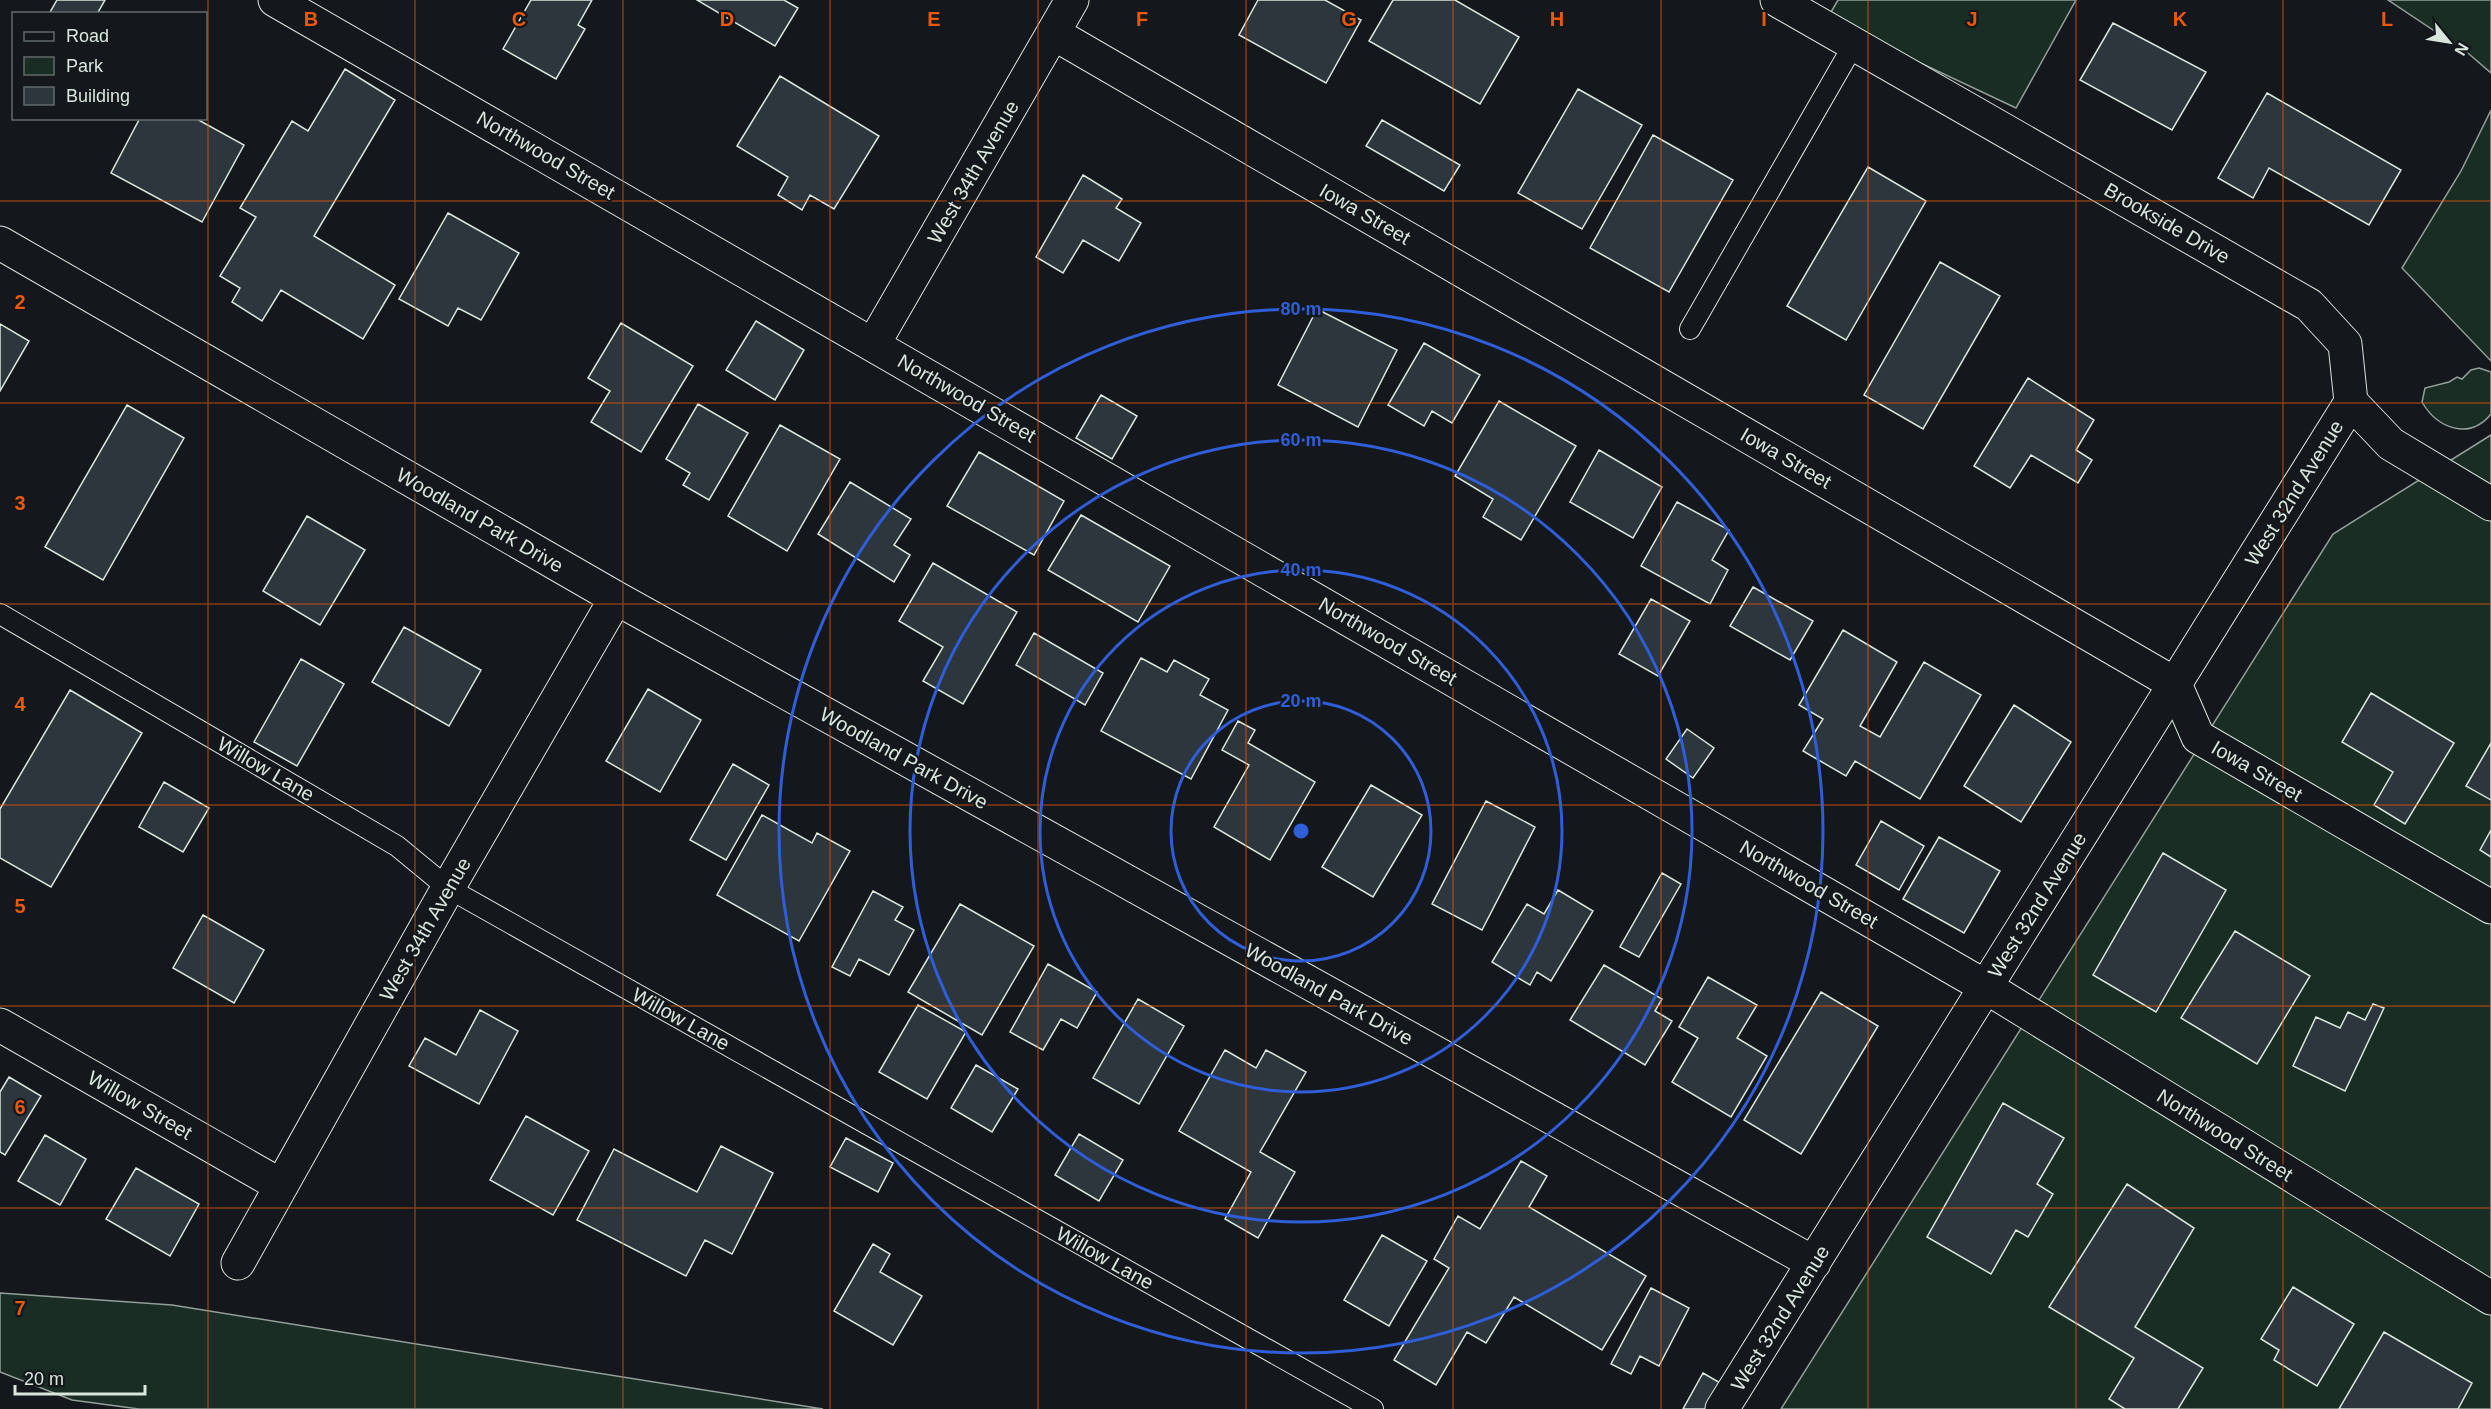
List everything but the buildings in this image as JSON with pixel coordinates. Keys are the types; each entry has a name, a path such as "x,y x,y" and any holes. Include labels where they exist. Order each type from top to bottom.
{"street":[{"name":"Northwood Street","path":"276,0 874,343 1986,987 2491,1298"},
{"name":"West 34th Avenue","path":"874,343 1072,0"},
{"name":"Brookside Drive","path":"1777,0 2309,305 2345,345 2351,402"},
{"name":"Iowa Street","path":"1053,33 2175,684 2198,737 2491,907"},
{"name":"Woodland Park Drive","path":"0,243 616,598 1814,1263"},
{"name":"West 32nd Avenue","path":"1722,1409 2351,402"},
{"path":"2351,402 2391,444 2491,504"},
{"name":"West 34th Avenue","path":"238,1263 448,888 616,598"},
{"name":"Willow Street","path":"0,1025 280,1185"}],"lane":[{"path":"1690,329 1854,44"},
{"name":"Willow Lane","path":"0,614 397,846 448,888 1373,1409"}],"green space":[{"path":"1838,0 2076,0 2016,108 1827,19"},
{"path":"2388,0 2491,0 2491,73 2469,54"},
{"path":"2491,110 2491,361 2402,268 2461,171"},
{"path":"2479,368 2491,372 2491,414 2482,422 2473,427 2454,428 2436,419 2428,411 2422,402 2425,388 2449,382 2457,377 2462,379 2471,370"},
{"path":"2491,435 2491,1409 1781,1409 2333,534"},
{"path":"0,1293 172,1305 823,1409 139,1409 72,1400 0,1372"}]}
